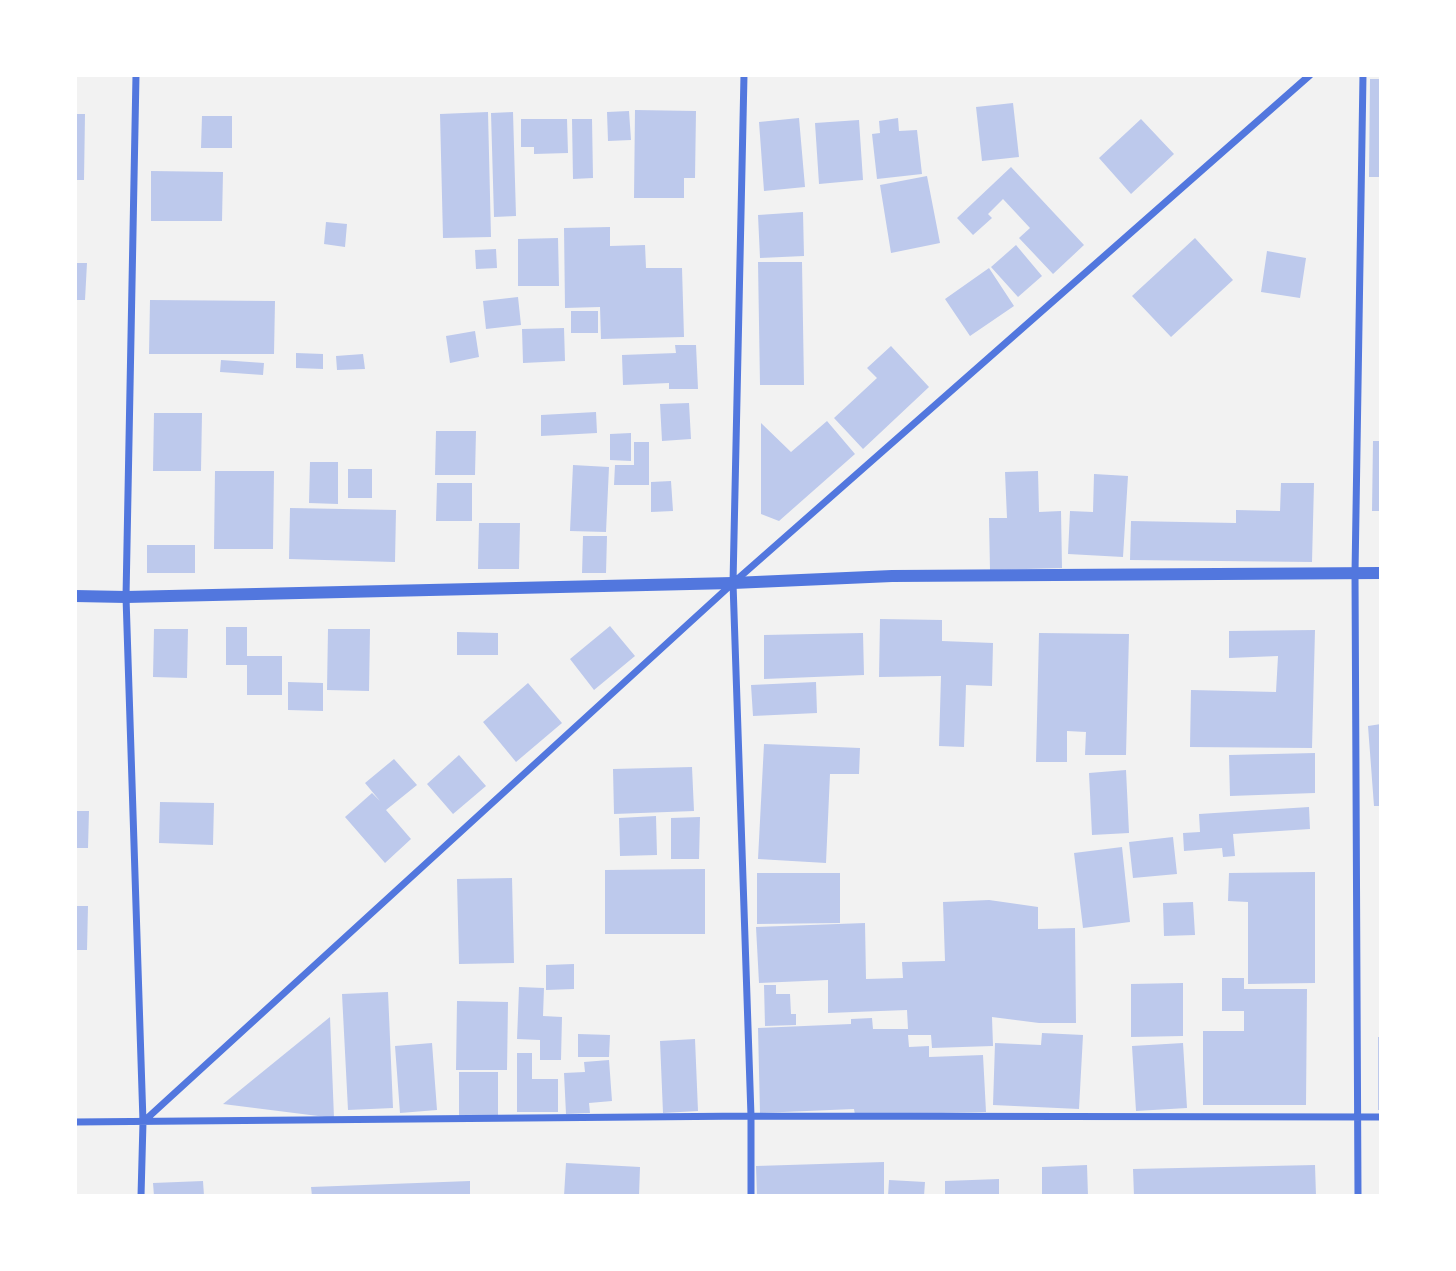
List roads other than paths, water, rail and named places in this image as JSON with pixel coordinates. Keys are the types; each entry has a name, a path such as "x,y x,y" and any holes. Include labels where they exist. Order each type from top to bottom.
{"street":[{"path":"136,75 126,597 143,1122 141,1196"},
{"path":"744,75 733,583 751,1116 751,1196"},
{"path":"143,1122 733,583 1310,75"},
{"path":"1358,1196 1355,573 1363,75"},
{"path":"75,596 733,583 892,576 1381,573"},
{"path":"75,1122 751,1116 1381,1117"}]}
